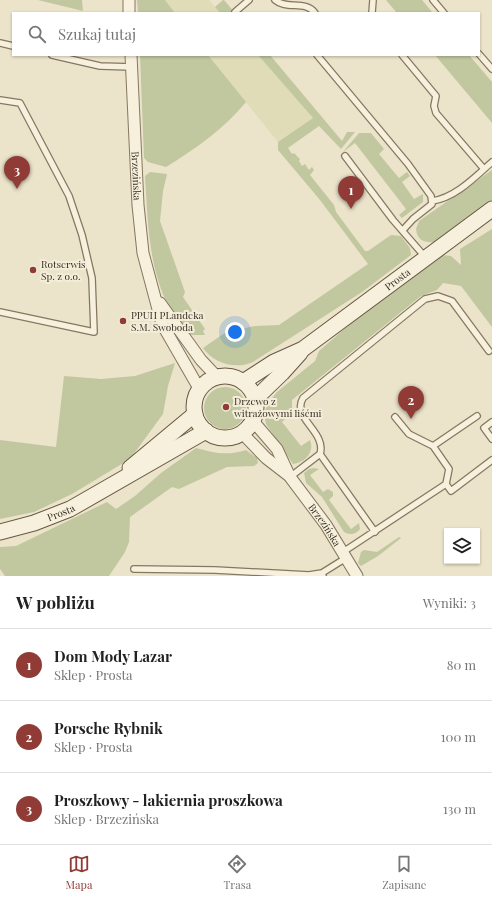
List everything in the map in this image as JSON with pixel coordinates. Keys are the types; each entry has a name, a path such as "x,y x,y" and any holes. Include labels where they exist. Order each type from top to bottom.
{"main road":[{"name":"Prosta","path":"254,398 278,368 492,209"},
{"name":"Prosta","path":"243,382 278,368"},
{"path":"217,377 230,377 243,382 250,389 254,398 256,412 253,420 242,433 232,437 221,438 206,431 200,425 195,414 195,401 200,390 207,382 217,377"},
{"name":"Prosta","path":"117,482 133,465 195,414"},
{"name":"Prosta","path":"0,532 34,524 60,514 206,431"}],"street":[{"path":"129,0 129,12"},
{"name":"Brzezińska","path":"131,56 140,237 146,270 162,324 200,390"},
{"name":"Brzezińska","path":"154,294 190,345 217,377"},
{"name":"Brzezińska","path":"253,420 277,449 290,477 326,525 357,576"},
{"name":"Brzezińska","path":"242,433 266,458 290,477"}],"lane":[{"path":"235,12 248,0"},
{"path":"275,0 280,3 306,5 314,12"},
{"path":"372,12 373,0"},
{"path":"433,0 443,12"},
{"path":"0,43 12,46"},
{"path":"480,55 492,69"},
{"path":"56,56 100,66 132,67"},
{"path":"318,56 408,164 431,196 432,201 430,206 413,218 403,230"},
{"path":"403,56 436,96 434,106 436,113 484,169"},
{"path":"0,100 20,103 69,196 82,235 92,278 94,332 0,312"},
{"path":"344,156 426,258"},
{"path":"432,201 446,198 492,162"},
{"path":"290,477 320,454 322,449 318,434 300,410 300,403 303,398 425,299 438,296 452,301 489,351"},
{"path":"179,353 190,345"},
{"path":"433,446 476,416"},
{"path":"134,569 215,570 309,575 322,574 375,532 446,484 449,469 433,446 408,434 395,417"},
{"path":"492,422 484,428 492,439"},
{"path":"320,454 375,532"},
{"path":"446,484 451,491 492,460"}],"shaded area":[{"path":"165,0 209,0 219,12 174,12"},
{"path":"209,56 259,56 313,118 278,142"}],"green space":[{"path":"38,0 82,0 83,11"},
{"path":"137,0 165,0 174,12 138,12"},
{"path":"224,0 234,12 219,12 215,7"},
{"path":"386,0 422,0 432,12 396,12"},
{"path":"140,56 209,56 246,102 219,130 166,167 148,162 144,158"},
{"path":"259,56 271,56 342,141 347,132 355,132 341,149 319,126 288,148 292,154 294,153 300,159 299,161 302,166 305,164 309,170 312,167 314,170 310,175 334,205 336,212 365,251 368,251 391,235 401,236 410,248 411,255 362,292 253,362 239,365 225,364 213,358 203,348 226,332 255,326 279,325 368,264 320,200 278,150 278,142 313,118"},
{"path":"436,56 470,56 492,82 492,123"},
{"path":"359,133 371,133 384,149 379,154 399,178 407,172 410,176 402,182 414,199 423,194 423,202 402,218 399,215 406,209 355,143 343,152"},
{"path":"492,170 492,200 435,242 424,241 418,236 416,229 419,221"},
{"path":"150,172 167,174 163,191 160,221 185,292 183,297 205,329 203,331 205,335 187,335 172,312 157,277 148,227 145,176"},
{"path":"492,229 492,327 461,286 443,283 437,290 421,296 292,400 292,412 282,422 301,446 310,440 311,444 310,453 308,456 301,462 293,464 266,424 264,414 268,403 277,392 315,361 319,351 357,318 442,255 451,256 461,265 460,249"},
{"path":"175,363 168,386 163,414 130,459 72,494 34,512 0,519 0,440 56,447 64,376 101,379 135,376"},
{"path":"221,387 229,387 237,390 243,396 246,408 243,420 237,426 229,429 221,429 213,426 207,420 204,412 204,404 207,396 213,390"},
{"path":"196,448 221,453 233,453 246,450 257,458 258,463 254,466 227,467 179,489 172,487 130,517 129,542 125,552 109,576 5,576 0,569 0,547 16,546 107,502 116,509 135,496 161,473"},
{"path":"309,469 319,469 310,475 323,492 328,489 333,492 333,496 329,500 351,529 359,523 360,529 357,532 348,534 344,532 322,497 306,483 304,473"},
{"path":"399,537 401,538 378,556 361,566 358,563 361,552 364,550 377,552"}],"place":[{"name":"Proszkowy - lakiernia proszkowa","path":"17,189"},
{"name":"Dom Mody Lazar","path":"351,209"},
{"name":"Rotserwis Sp. z o.o.","path":"33,270"},
{"name":"PPUH PLandeka S.M. Swoboda","path":"123,321"},
{"name":"Drzewo z witrażowymi liśćmi","path":"226,407"},
{"name":"Porsche Rybnik","path":"411,419"}]}
